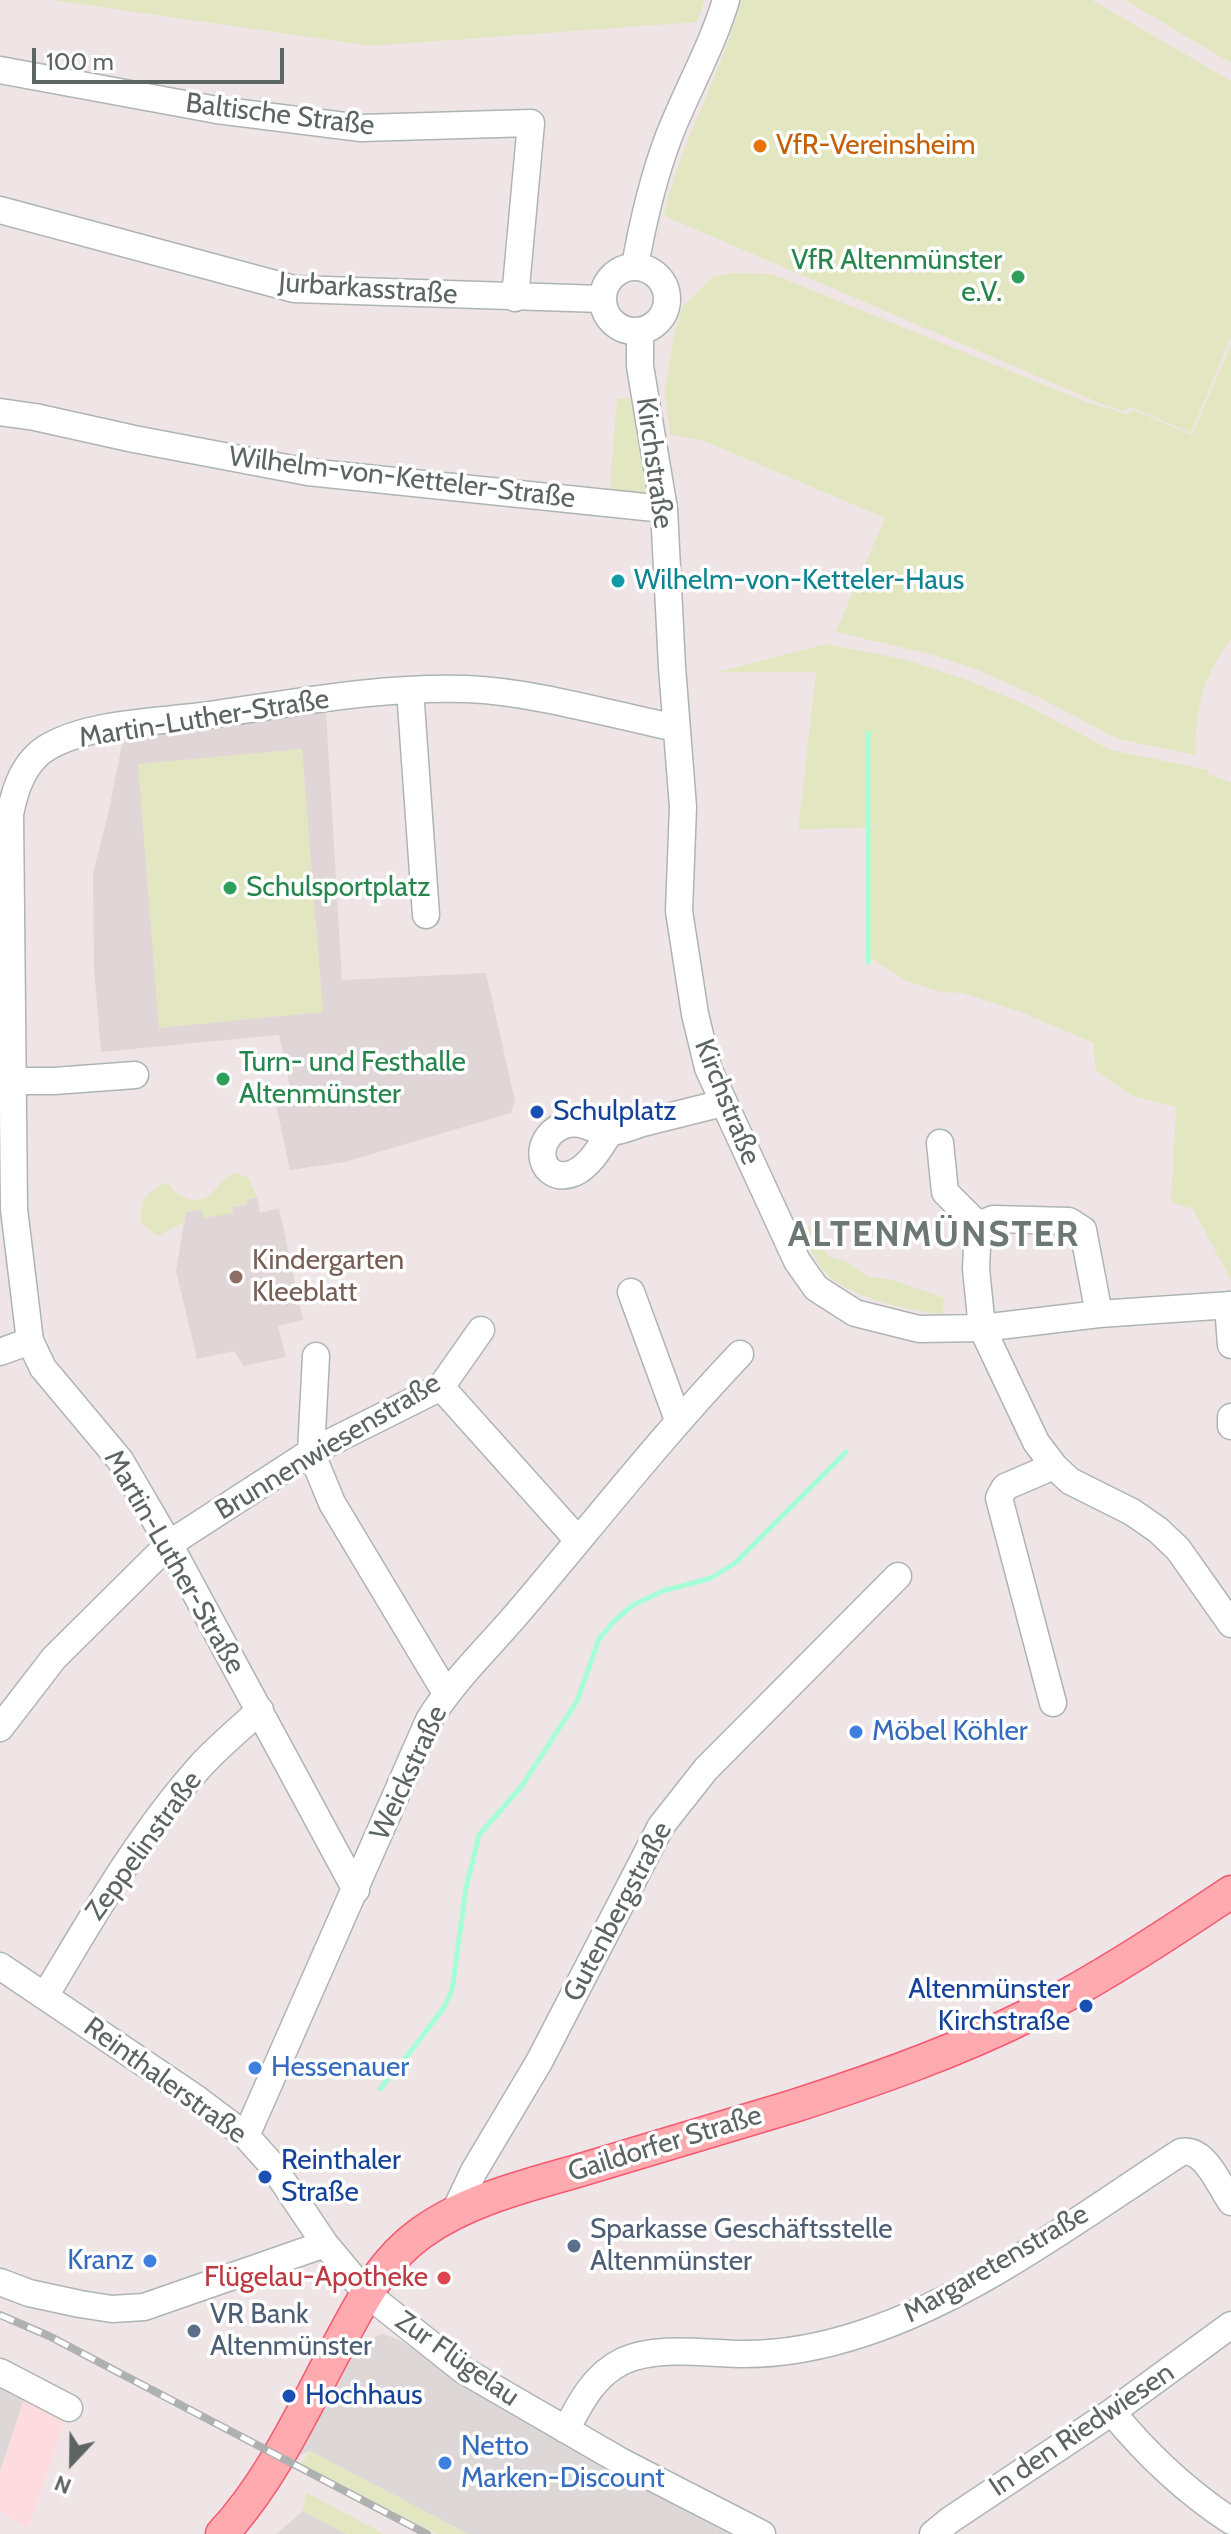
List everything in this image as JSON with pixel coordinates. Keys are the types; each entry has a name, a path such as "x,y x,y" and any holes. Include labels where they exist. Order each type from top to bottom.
{"main road":[{"name":"Gaildorfer Straße","path":"222,2534 242,2513 273,2467 366,2293 388,2261 421,2233 453,2215 531,2184 796,2105 928,2060 1043,2007 1171,1932 1231,1892"}],"street":[{"path":"635,266 646,205 658,167 726,0"},
{"name":"Baltische Straße","path":"0,70 217,110 361,128 531,123 515,298"},
{"name":"Jurbarkasstraße","path":"0,210 294,289 602,299"},
{"path":"635,266 655,274 667,292 664,313 658,322 640,331 616,326 608,318 602,299 603,289 616,272 635,266"},
{"name":"Kirchstraße","path":"640,331 640,366 664,509 683,807 679,911 695,1014 708,1068 797,1261 816,1288 855,1313 919,1329 982,1328 1099,1314 1229,1305"},
{"name":"Wilhelm-von-Ketteler-Straße","path":"0,412 308,472 664,509"},
{"name":"Martin-Luther-Straße","path":"356,1890 169,1544 120,1460 43,1368 30,1341 7,1210 5,814 23,773 46,748 63,741 100,730 410,690 468,689 518,695 676,728"},
{"path":"410,690 426,915"},
{"path":"7,1081 135,1075"},
{"path":"610,1132 723,1103"},
{"path":"940,1143 945,1192 978,1225 976,1269 982,1328 1036,1442 1054,1466 1089,1493 1132,1512 1158,1530 1178,1549 1231,1624"},
{"path":"978,1225 993,1219 1069,1221 1083,1230 1099,1314"},
{"path":"631,1292 678,1420"},
{"path":"1229,1305 1231,1345"},
{"name":"Brunnenwiesenstraße","path":"0,1728 54,1658 169,1544 311,1452 441,1387 481,1330"},
{"path":"0,1352 30,1341"},
{"name":"Weickstraße","path":"246,2136 429,1720 446,1693 522,1609 678,1420 740,1354"},
{"path":"316,1356 311,1452 332,1503 446,1693"},
{"path":"441,1387 578,1540"},
{"path":"1231,1417 1231,1426"},
{"path":"1053,1703 999,1498 1005,1487 1054,1466"},
{"name":"Gutenbergstraße","path":"453,2215 474,2171 539,2062 661,1826 706,1769 898,1576"},
{"name":"Zeppelinstraße","path":"45,1996 147,1832 198,1769 260,1710"},
{"name":"Reinthalerstraße","path":"0,1966 197,2099 246,2136 272,2165 325,2244 366,2293"},
{"name":"Margaretenstraße","path":"566,2430 592,2386 603,2374 623,2361 665,2353 782,2352 816,2346 908,2318 1029,2250 1181,2152 1193,2151 1199,2155 1231,2202"},
{"path":"0,2282 29,2293 80,2304 112,2309 144,2307 325,2244"},
{"name":"Zur Flügelau","path":"366,2293 463,2370 695,2501 762,2534"},
{"name":"In den Riedwiesen","path":"933,2534 1112,2412 1231,2325"},
{"path":"0,2372 69,2408"},
{"path":"1112,2412 1140,2447 1174,2480 1231,2521"}],"shaded area":[{"path":"326,711 342,980 486,973 515,1101 511,1113 345,1162 290,1170 274,1095 291,1092 279,1035 101,1052 94,969 93,873 124,734"},
{"name":"Kindergarten Kleeblatt","path":"257,1197 260,1213 279,1208 303,1320 278,1326 286,1357 244,1366 234,1351 197,1359 176,1271 186,1212 201,1209 233,1212 233,1206 246,1205 246,1200"},
{"path":"383,2334 400,2340 511,2414 737,2534 468,2534 310,2451 297,2456 351,2355 367,2339"},
{"path":"0,2372 28,2387 0,2471"},
{"path":"28,2387 69,2408 28,2529 0,2512 0,2471"},
{"path":"303,2511 347,2534 276,2534"}],"green space":[{"path":"52,0 705,0 697,22 371,46"},
{"name":"VfR Altenmünster e.V.","path":"741,0 1092,0 1231,81 1231,337 1191,433 1130,407 1124,411 1102,404 664,216 680,161"},
{"path":"1125,0 1231,0 1231,63 1140,9"},
{"path":"772,274 1089,403 1127,414 1133,410 1192,435 1231,345 1231,639 1214,666 1203,694 1197,723 1196,755 1118,739 980,671 934,655 836,632 885,518 702,440 670,435 665,391 674,332 684,305 714,276"},
{"path":"628,398 637,404 651,486 643,499 613,494 610,485 617,399"},
{"path":"826,644 903,659 970,681 1024,704 1111,750 1208,770 1208,774 1231,782 1231,1280 1193,1209 1171,1202 1176,1107 1132,1096 1096,1071 1093,1043 1021,1012 962,993 941,992 905,980 869,957 868,828 798,829 816,672 717,672"},
{"name":"Schulsportplatz","path":"302,749 323,1012 159,1028 138,764"},
{"path":"233,1173 248,1177 257,1197 247,1200 247,1204 233,1206 233,1213 204,1218 201,1209 186,1212 183,1223 157,1236 141,1223 145,1198 167,1182 176,1193 195,1200 208,1196"},
{"path":"810,1227 828,1256 845,1261 869,1277 894,1280 944,1298 943,1314 881,1302 836,1282 818,1264 800,1230"},
{"path":"310,2451 468,2534 437,2534 301,2464"},
{"path":"306,2492 385,2534 347,2534 303,2511"}],"waterway":[{"path":"868,733 868,962"},
{"path":"380,2089 444,2007 452,1990 466,1888 479,1835 521,1787 577,1701 599,1639 633,1605 663,1591 711,1578 735,1563 846,1452"}],"railway":[{"path":"0,2315 49,2336 427,2534"}],"place":[{"name":"VfR-Vereinsheim","path":"760,146"},
{"name":"VfR Altenmünster e.V.","path":"1018,277"},
{"name":"Wilhelm-von-Ketteler-Haus","path":"618,581"},
{"name":"Schulsportplatz","path":"230,888"},
{"name":"Turn- und Festhalle Altenmünster","path":"223,1079"},
{"name":"Schulplatz","path":"537,1112"},
{"name":"Kindergarten Kleeblatt","path":"236,1277"},
{"name":"Möbel Köhler","path":"856,1732"},
{"name":"Altenmünster Kirchstraße","path":"1086,2006"},
{"name":"Hessenauer","path":"255,2068"},
{"name":"Reinthaler Straße","path":"265,2177"},
{"name":"Sparkasse Geschäftsstelle Altenmünster","path":"574,2246"},
{"name":"Kranz","path":"150,2261"},
{"name":"Flügelau-Apotheke","path":"444,2278"},
{"name":"VR Bank Altenmünster","path":"194,2331"},
{"name":"Hochhaus","path":"289,2396"},
{"name":"Netto Marken-Discount","path":"445,2463"}],"district":[{"name":"ALTENMÜNSTER","path":"934,1235"}]}
